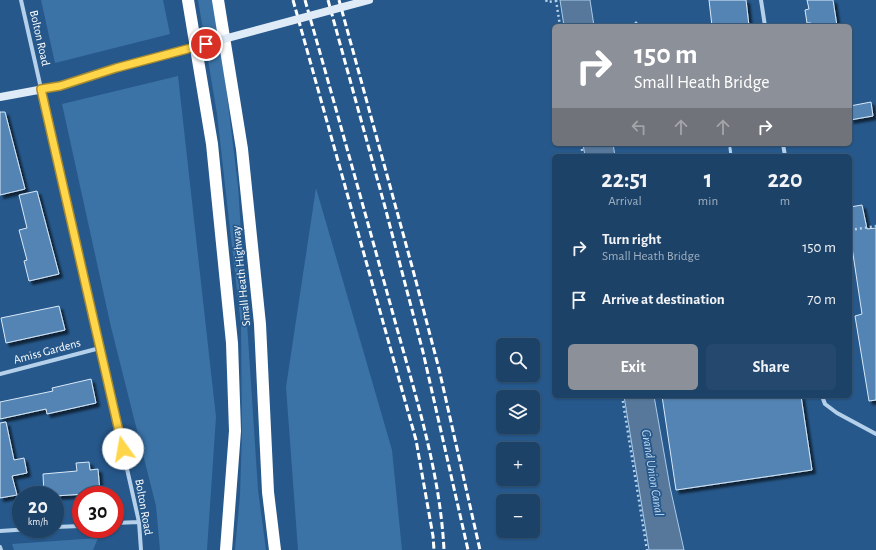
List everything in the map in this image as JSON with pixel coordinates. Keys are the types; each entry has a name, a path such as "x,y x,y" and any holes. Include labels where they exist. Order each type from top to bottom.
{"highway":[{"name":"Small Heath Highway","path":"188,0 212,144 232,343 235,431 226,550"},
{"name":"Small Heath Highway","path":"218,0 242,149 260,324 268,492 275,550"}],"street":[{"name":"Bolton Road","path":"21,0 139,522 141,550"},
{"path":"0,97 60,86 116,68 369,0"},
{"path":"761,0 765,24"},
{"name":"Amiss Gardens","path":"0,374 100,348"},
{"path":"823,398 825,404 837,413 876,434"},
{"path":"124,523 139,522"},
{"path":"0,531 12,530"},
{"path":"0,546 1,550"}],"lane":[{"path":"730,148 731,154"}],"path":[{"path":"546,0 546,2 556,1 560,24"},
{"path":"852,230 876,226"},
{"path":"622,398 647,550"}],"shaded area":[{"path":"41,0 163,0 170,34 55,63"},
{"path":"198,0 214,0 217,13 238,186 258,490 266,550 235,550 240,495 242,433 241,326 217,114"},
{"path":"178,76 216,417 207,550 160,550 156,506 111,327 62,104"},
{"path":"316,188 392,450 402,550 298,550 286,387"},
{"path":"98,538 93,550 14,550 12,544"}],"water":[{"path":"560,0 590,0 594,24 564,24"},
{"path":"583,146 613,146 615,154 585,154"},
{"name":"Grand Union Canal","path":"624,398 654,398 670,487 684,550 649,550"}],"building":[{"path":"709,0 746,0 749,24 712,24"},
{"path":"807,0 833,0 837,24 807,23 805,10 809,9"},
{"path":"871,102 873,116 852,120 852,106"},
{"path":"0,112 5,112 25,189 0,195"},
{"path":"37,191 59,274 29,281 24,261 27,260 19,230 27,228 19,195"},
{"path":"862,205 867,229 876,228 876,400 869,401 855,316 862,314 852,247 852,207"},
{"path":"59,306 65,330 6,343 1,318"},
{"path":"91,379 96,403 47,414 46,409 0,419 0,402 53,391 52,388"},
{"path":"662,398 801,398 812,470 676,490"},
{"path":"6,422 14,460 24,458 27,473 12,476 15,486 12,486 12,496 0,498 0,423"},
{"path":"89,462 90,470 98,469 99,486 72,486 72,495 64,495 64,486 44,486 43,474 77,471 76,463"}],"railway":[{"path":"293,0 416,440 433,536 434,550"},
{"path":"305,0 425,431 432,460 442,520 444,550"},
{"path":"328,0 423,352 468,550"},
{"path":"339,0 439,369 480,550"}],"route":[{"path":"123,449 41,89 60,86 116,68 206,44"}]}
